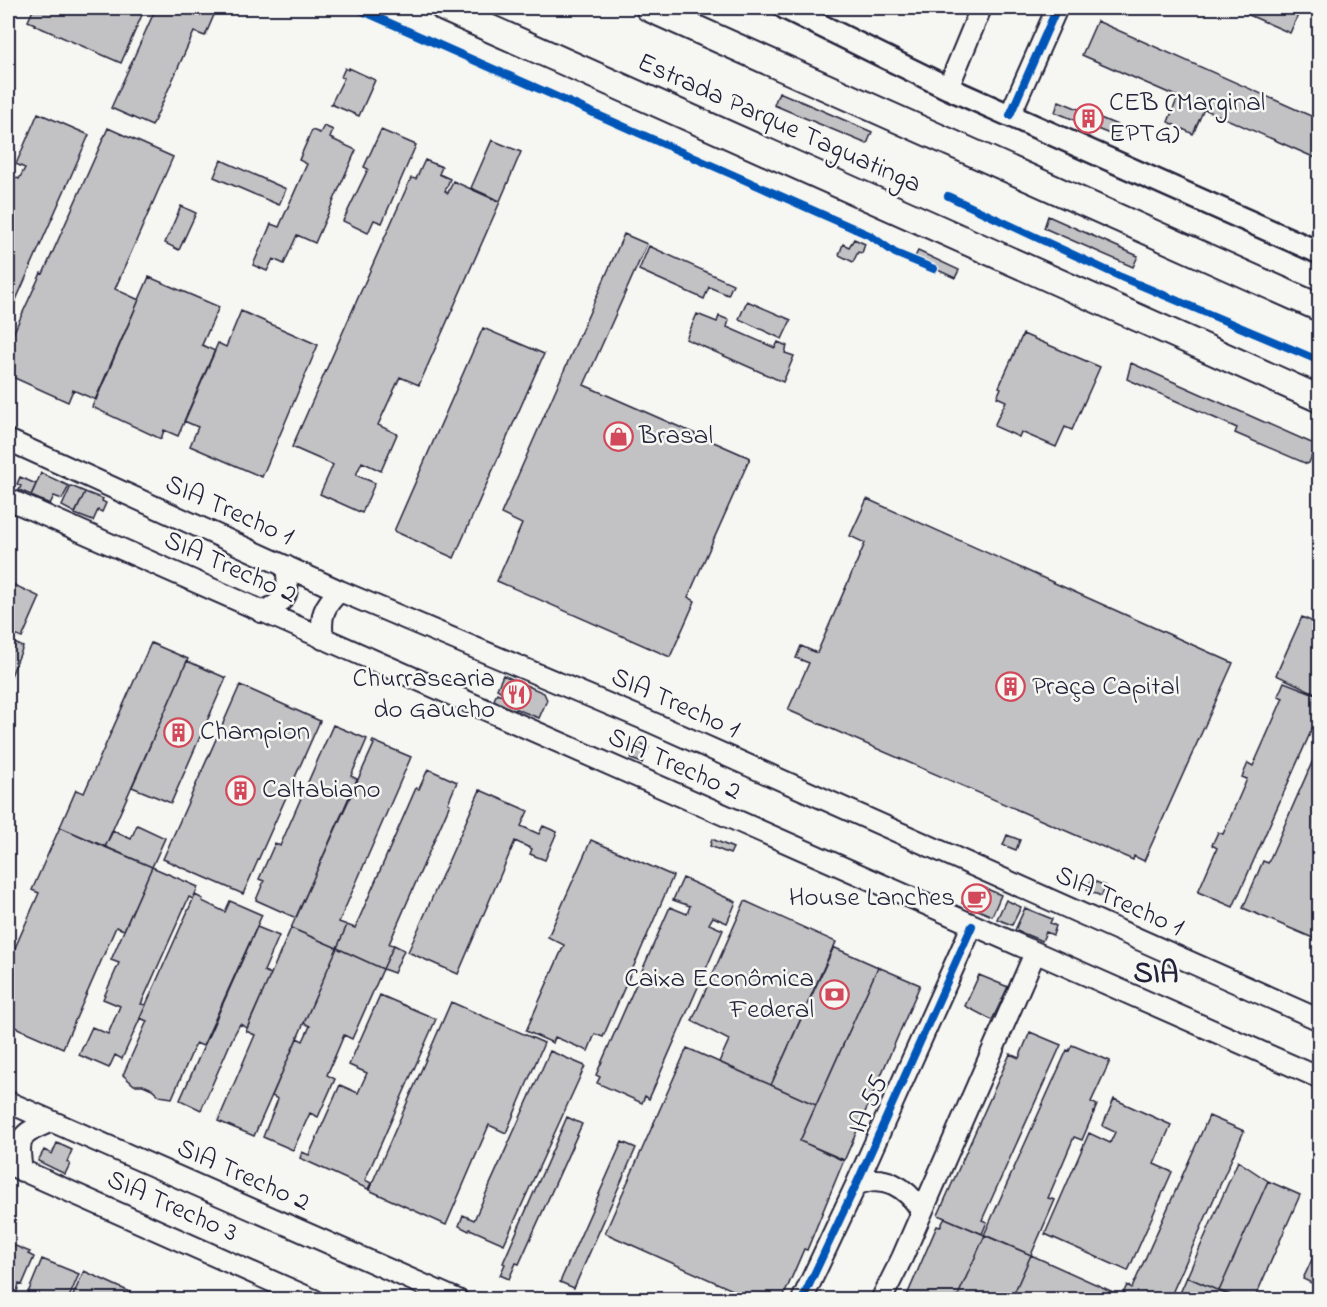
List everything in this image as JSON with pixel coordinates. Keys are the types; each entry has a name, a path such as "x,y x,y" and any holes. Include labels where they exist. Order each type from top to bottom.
{"highway":[{"name":"Estrada Parque Taguatinga","path":"444,8 1320,399"},
{"name":"Estrada Parque Taguatinga","path":"649,8 1320,308"}],"main road":[{"path":"785,8 948,88 1320,253"},
{"path":"948,88 981,8"},
{"path":"1010,115 1057,8"},
{"name":"SIA Trecho 1","path":"8,440 340,591 651,722 1320,1020"},
{"name":"SIA Trecho 2","path":"8,500 1320,1078"},
{"path":"261,612 279,604 287,595 286,566"},
{"path":"323,639 321,624 324,610 329,600 340,591"},
{"name":"IA 55","path":"802,1299 856,1185 972,926"},
{"path":"881,1299 902,1258 1035,953"},
{"name":"SIA Trecho 2","path":"8,1102 458,1299"},
{"path":"15,1168 21,1139 30,1130 50,1122"},
{"name":"SIA Trecho 3","path":"15,1168 314,1299"},
{"path":"856,1185 868,1179 890,1182 909,1195 921,1210"}],"building":[{"path":"34,8 145,8 121,63 34,25 28,21"},
{"path":"156,8 217,8 205,36 194,32 152,126 111,108"},
{"path":"1233,8 1301,8 1290,33"},
{"path":"1097,21 1320,120 1320,160 1204,109 1193,134 1168,122 1178,97 1082,55"},
{"path":"345,68 375,80 359,116 331,104 344,78 341,77"},
{"path":"779,92 872,132 867,144 774,105"},
{"name":"CEB (Marginal EPTG)","path":"1059,101 1122,127 1117,137 1055,112"},
{"path":"38,113 89,135 8,318 8,174 19,179 25,168 16,164"},
{"path":"324,126 333,130 330,138 356,150 315,243 297,235 284,264 273,259 267,271 253,265 271,224 279,227 307,164 299,160 312,130 320,133"},
{"path":"108,128 173,157 115,289 139,300 96,400 73,390 68,402 8,375 8,345 41,273 43,274"},
{"path":"381,130 416,145 382,223 374,220 368,233 343,221 368,169 364,167"},
{"path":"492,140 521,152 500,201 471,188"},
{"path":"221,160 286,189 279,205 214,177"},
{"path":"425,160 442,167 439,174 450,179 445,191 448,193 453,181 500,202 419,385 400,377 378,425 397,434 381,471 362,462 356,475 375,483 362,513 320,494 333,465 292,447 411,178 416,179"},
{"path":"181,206 196,213 179,250 165,243"},
{"path":"1048,216 1138,256 1133,267 1044,228"},
{"name":"Brasal","path":"624,234 647,244 584,385 750,458 688,597 695,601 670,657 497,581 522,524 501,514"},
{"path":"854,239 865,244 862,253 858,252 853,262 839,255 843,244 849,247"},
{"path":"649,246 733,284 728,295 709,287 704,299 639,270"},
{"path":"918,251 959,270 955,278 914,259"},
{"path":"149,277 219,307 202,345 215,351 178,436 164,430 161,439 92,407"},
{"path":"747,301 791,320 782,339 739,319"},
{"path":"241,311 318,345 262,477 190,446 198,427 184,421 218,343 226,347"},
{"path":"697,314 717,322 719,316 729,320 727,327 775,348 778,342 787,346 785,353 794,356 783,382 686,339"},
{"path":"483,328 544,354 454,558 394,531"},
{"path":"1023,334 1100,367 1072,430 1065,427 1056,447 1021,432 1019,437 994,426 1006,401 997,397 1001,388 999,387"},
{"path":"1131,363 1316,445 1309,463 1235,433 1237,428 1127,379"},
{"path":"41,473 69,486 62,499 54,496 50,504 31,496"},
{"path":"20,477 36,484 31,495 19,490 21,486 17,484"},
{"path":"71,486 85,492 75,513 62,506"},
{"path":"85,492 103,499 102,501 106,503 102,512 98,510 93,521 75,514"},
{"name":"Praça Capital","path":"867,499 1233,663 1144,861 1134,856 1133,860 788,710 809,663 796,658 801,646 817,653 865,543 850,536"},
{"path":"8,582 40,597 22,638 8,632"},
{"path":"1302,617 1320,625 1320,690 1316,689 1315,693 1276,675"},
{"path":"8,640 23,647 8,683"},
{"path":"151,643 188,659 105,847 60,827 76,790 84,793"},
{"name":"Champion","path":"187,661 226,678 171,803 132,787"},
{"path":"503,675 544,693 547,700 539,718 516,709 515,711 494,700 497,693 501,695 502,692 497,689"},
{"path":"1284,682 1320,696 1320,711 1233,907 1198,892 1217,848 1212,845 1218,832 1223,834 1247,779 1242,777 1248,763 1253,766 1283,698 1278,696"},
{"name":"Caltabiano","path":"240,685 320,721 243,894 163,859"},
{"path":"333,725 367,739 351,776 357,779 296,918 256,900 264,881 259,879 275,843 280,846"},
{"path":"373,741 411,757 339,922 347,925 337,948 291,928 374,744"},
{"path":"636,741 649,747 642,763 631,759"},
{"path":"1320,744 1320,941 1243,908 1263,861 1268,863"},
{"path":"428,769 457,782 448,803 450,804 389,944 394,945 383,969 337,948 347,925 355,928 416,788 419,789"},
{"path":"480,790 528,811 521,826 539,834 543,826 557,832 545,860 530,854 532,849 515,841 458,974 408,952"},
{"path":"137,825 165,838 152,867 105,847 113,831 131,839"},
{"path":"60,827 152,867 124,930 116,927 63,1048 8,1024 8,964 39,893 32,890"},
{"path":"1007,835 1020,840 1016,850 1003,845"},
{"path":"712,839 733,848 730,854 710,846"},
{"path":"591,840 673,876 603,1037 595,1034 588,1051 555,1037 553,1043 526,1031 564,945 548,937"},
{"path":"152,867 198,887 193,899 189,897 141,1004 146,1005 122,1059 115,1055 109,1068 79,1055 92,1027 108,1034 120,1006 103,999 119,963 111,960"},
{"path":"683,878 736,902 727,923 713,917 709,924 723,930 649,1099 645,1096 642,1103 597,1083 600,1077 596,1075 670,907 687,914 690,906 673,900"},
{"path":"1091,880 1106,886 1101,896 1087,890"},
{"path":"980,886 1001,895 992,916 962,903 966,894 970,896 974,887 979,889"},
{"path":"195,895 225,912 230,901 262,915 203,1046 196,1043 172,1098 160,1096 143,1085 134,1085 123,1075 147,1021 140,1018"},
{"path":"1006,900 1021,907 1012,925 997,919"},
{"path":"745,901 836,942 771,1085 719,1062 729,1040 692,1021"},
{"path":"1025,908 1052,919 1050,923 1056,926 1053,935 1046,932 1042,941 1015,930"},
{"path":"257,927 279,936 264,971 271,974 247,1028 240,1024 233,1037 201,1110 180,1100"},
{"path":"291,928 337,948 254,1136 218,1121 255,1035 246,1031"},
{"path":"394,945 404,950 394,973 383,969"},
{"path":"833,947 878,967 816,1105 771,1085"},
{"path":"337,948 383,969 352,1039 344,1035 327,1075 335,1079 318,1117 310,1113 293,1150 263,1137 278,1099 272,1096 297,1038 303,1041 310,1026 304,1023"},
{"path":"878,967 920,985 844,1161 800,1141"},
{"path":"979,975 1008,987 992,1020 965,1006"},
{"path":"380,995 436,1019 365,1180 371,1183 368,1189 300,1158 302,1152 309,1155 340,1085 358,1093 367,1073 349,1065"},
{"path":"451,1002 544,1043 506,1133 489,1125 446,1225 369,1190"},
{"path":"1030,1032 1061,1045 982,1220 987,1222 982,1234 938,1215 1010,1054 1019,1058"},
{"path":"1072,1045 1110,1061 1091,1102 1097,1105 1082,1140 1074,1137 1048,1198 1055,1200 1031,1255 984,1235 1067,1050 1069,1051"},
{"path":"687,1048 816,1105 800,1141 844,1160 807,1250 804,1249 782,1300 755,1300 605,1233"},
{"path":"550,1051 585,1066 504,1244 459,1226 463,1215 474,1220"},
{"path":"1114,1099 1171,1125 1154,1164 1172,1172 1128,1271 1045,1234 1089,1133 1110,1143 1115,1132 1103,1125"},
{"path":"1209,1116 1244,1131 1169,1300 1130,1300 1122,1296 1127,1285 1132,1288"},
{"path":"567,1117 582,1124 519,1264 516,1263 509,1279 500,1275 505,1264 503,1263"},
{"path":"622,1142 636,1148 574,1288 560,1282"},
{"path":"57,1143 72,1150 67,1162 70,1164 65,1174 38,1161 44,1150 52,1154"},
{"path":"1238,1161 1268,1181 1219,1291 1187,1277"},
{"path":"1268,1181 1300,1195 1254,1300 1240,1300 1219,1291"},
{"path":"945,1218 985,1235 956,1300 905,1300 937,1226 940,1227"},
{"path":"985,1235 1031,1255 1011,1300 956,1300"},
{"path":"1320,1242 1320,1287 1303,1279"},
{"path":"8,1243 30,1252 28,1254 34,1257 22,1285 19,1284 15,1300 8,1300"},
{"path":"1031,1255 1122,1296 1121,1300 1011,1300"},
{"path":"42,1259 79,1274 68,1300 25,1300"},
{"path":"84,1271 130,1292 127,1299 121,1297 120,1300 71,1300"},
{"path":"1187,1277 1219,1291 1242,1299 1177,1300"}],"cycle path":[{"path":"356,8 871,236 895,253 934,269"},
{"path":"1010,115 1057,8"},
{"path":"948,196 1121,277 1320,361"},
{"path":"802,1300 972,926"}],"place":[{"name":"CEB (Marginal EPTG)","path":"1088,119"},
{"name":"Brasal","path":"618,436"},
{"name":"Praça Capital","path":"1011,687"},
{"name":"Churrascaria do Gaucho","path":"516,695"},
{"name":"Champion","path":"179,732"},
{"name":"Caltabiano","path":"241,790"},
{"name":"House Lanches","path":"976,898"},
{"name":"Caixa Econômica Federal","path":"835,995"}],"district":[{"name":"SIA","path":"1156,975"}]}
